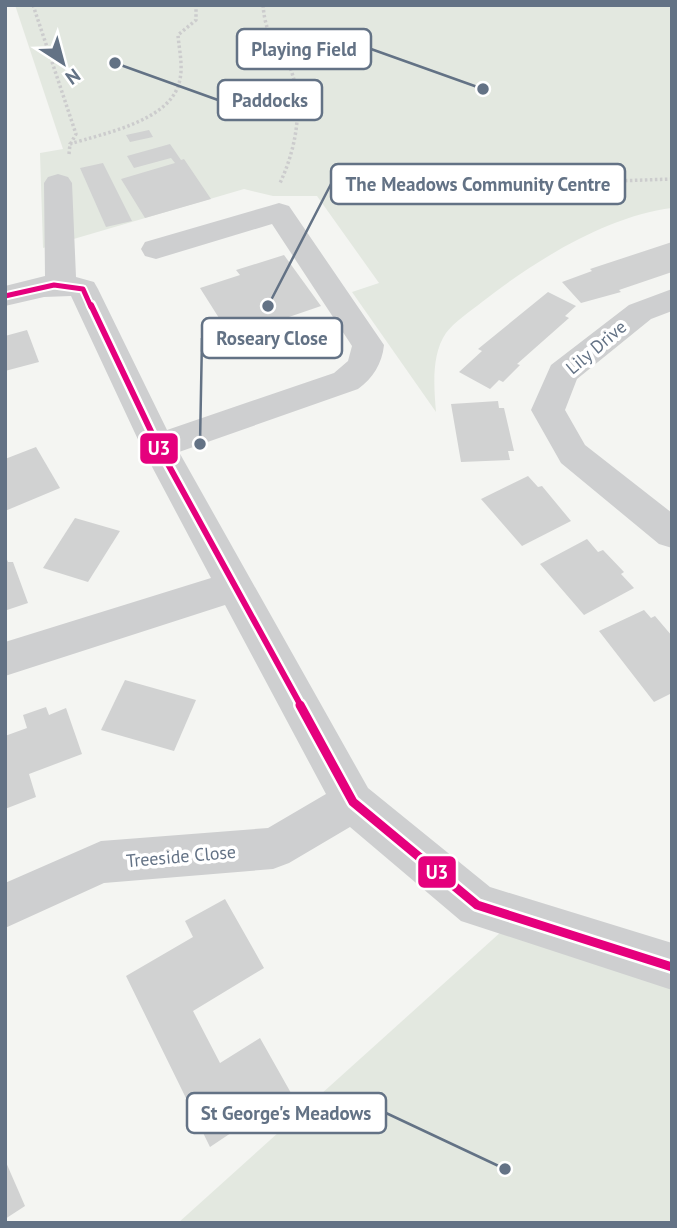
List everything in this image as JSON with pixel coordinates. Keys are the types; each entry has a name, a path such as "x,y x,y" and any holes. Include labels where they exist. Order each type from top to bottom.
{"street":[{"path":"61,284 57,211 63,171"},
{"path":"156,249 279,212 368,345 367,359 358,372 346,380 158,446"},
{"path":"5,296 61,284 83,289 158,446 353,802 477,905 672,967"},
{"name":"Lily Drive","path":"672,299 640,312 563,373 548,410 573,454 672,534"},
{"path":"5,659 235,586"},
{"name":"Treeside Close","path":"5,906 101,862 272,848 353,802"}],"path":[{"path":"33,5 76,134 70,144 63,171"},
{"path":"70,144 143,119 163,110 172,101 180,83 178,35 196,20 196,5"},
{"path":"263,5 269,37 290,70 296,108 295,140 289,166 278,186"},
{"path":"475,186 672,179"}],"shaded area":[{"path":"15,5 672,5 672,208 622,220 571,243 502,287 458,321 446,333 438,351 435,371 436,412 352,292 379,283 317,196 273,196 244,189 43,248 40,153 63,149"},
{"path":"502,931 672,986 672,1223 178,1223"}],"building":[{"path":"149,130 153,137 130,142 126,135"},
{"path":"170,144 181,160 184,159 211,199 145,218 121,179 175,163 171,158 134,168 127,156"},
{"path":"103,163 132,221 106,227 80,168"},
{"path":"672,242 672,272 619,290 621,292 581,303 562,282 592,271 590,269"},
{"path":"284,255 321,306 231,337 200,288 240,275 236,270"},
{"path":"548,292 576,306 565,316 569,318 517,364 520,365 503,382 499,380 490,389 459,372 482,351 478,349"},
{"path":"27,330 39,362 5,371 5,336"},
{"path":"498,401 499,408 504,408 514,451 508,451 510,460 461,462 451,404"},
{"path":"36,447 60,488 5,511 5,459"},
{"path":"528,476 538,487 542,486 571,521 522,546 481,499"},
{"path":"75,518 120,531 88,582 43,568"},
{"path":"587,539 598,552 603,550 624,572 621,574 634,588 584,615 540,564"},
{"path":"5,555 8,562 13,562 28,603 7,610"},
{"path":"644,610 651,618 655,616 672,636 672,693 654,702 599,631"},
{"path":"125,680 196,700 174,751 101,730"},
{"path":"46,707 49,715 66,708 82,754 29,774 36,797 5,809 5,736 27,728 23,715"},
{"path":"225,899 264,968 193,1011 220,1063 260,1038 291,1093 210,1147 126,976 193,937 185,921"},
{"path":"5,1160 25,1206 5,1219"}],"transit line":[{"name":"U3","path":"5,296 54,285 83,289 158,446 353,802 477,905 672,967"}],"place":[{"name":"Paddocks","path":"115,63"},
{"name":"Playing Field","path":"483,89"},
{"name":"The Meadows Community Centre","path":"268,306"},
{"name":"Roseary Close","path":"200,444"},
{"name":"St George's Meadows","path":"505,1169"}]}
